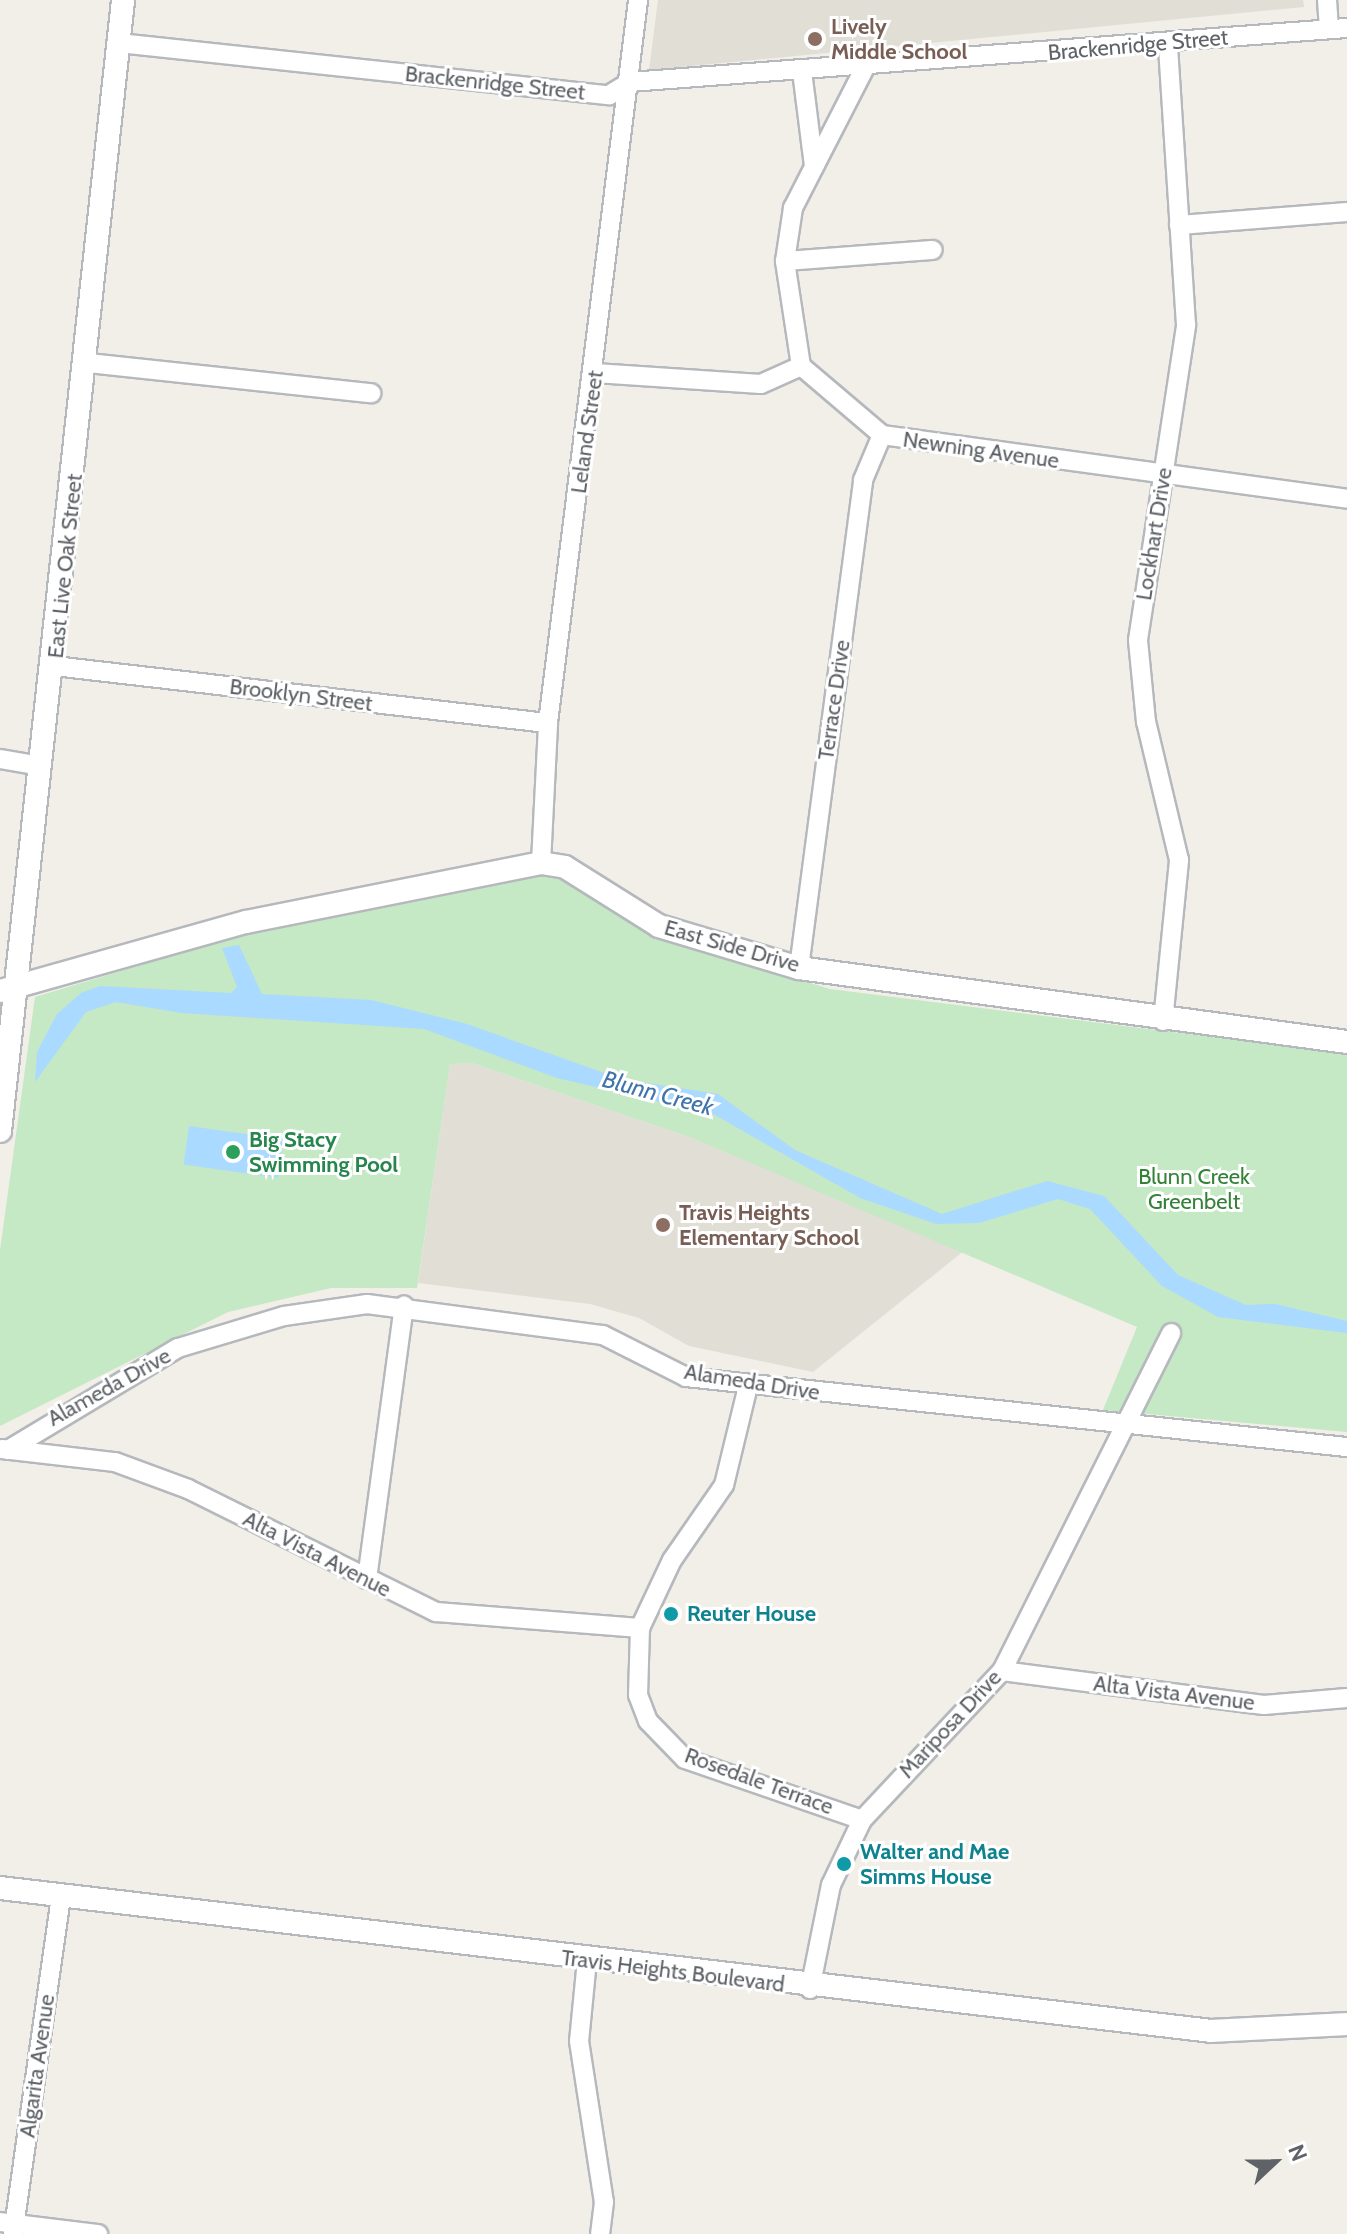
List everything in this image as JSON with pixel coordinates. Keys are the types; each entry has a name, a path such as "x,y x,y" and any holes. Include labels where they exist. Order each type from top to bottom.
{"street":[{"name":"East Live Oak Street","path":"0,1131 7,988 54,666 88,363 123,0"},
{"name":"Leland Street","path":"541,863 548,723 595,373 638,0"},
{"path":"1327,0 1338,28"},
{"name":"Brackenridge Street","path":"119,43 609,95 630,82 1168,44 1338,28"},
{"name":"Lockhart Drive","path":"1163,1021 1179,860 1146,722 1138,640 1186,325 1168,44"},
{"path":"595,373 761,384 801,366 785,261 793,208 865,67"},
{"path":"802,71 814,166"},
{"path":"1179,225 1347,212"},
{"path":"785,261 933,250"},
{"path":"88,363 371,393"},
{"name":"Newning Avenue","path":"801,366 882,435 1164,477 1347,499"},
{"name":"Terrace Drive","path":"799,968 863,480 882,435"},
{"name":"Brooklyn Street","path":"54,666 548,723"},
{"path":"0,759 41,766"},
{"name":"East Side Drive","path":"7,988 246,922 541,863 565,867 659,926 799,968 1163,1021 1347,1042"},
{"path":"367,1579 404,1305"},
{"name":"Alameda Drive","path":"4,1450 178,1348 284,1316 404,1305 603,1335 686,1377 748,1386 1347,1447"},
{"name":"Mariposa Drive","path":"810,1989 831,1885 862,1820 1002,1671 1037,1610 1119,1424 1171,1333"},
{"name":"Rosedale Terrace","path":"748,1386 724,1485 672,1560 640,1628 638,1695 667,1745 685,1759 862,1820"},
{"name":"Alta Vista Avenue","path":"4,1450 115,1462 188,1489 436,1612 640,1628"},
{"name":"Alta Vista Avenue","path":"1002,1671 1264,1705 1347,1698"},
{"name":"Travis Heights Boulevard","path":"0,1888 810,1989 1211,2031 1347,2024"},
{"name":"Algarita Avenue","path":"9,2226 61,1897"},
{"path":"587,1960 579,2041 604,2202 600,2234"},
{"path":"9,2226 98,2234"}],"shaded area":[{"name":"Lively Middle School","path":"658,0 1303,0 1304,7 649,70"},
{"name":"Travis Heights Elementary School","path":"472,1063 692,1138 965,1250 813,1372 689,1346 639,1318 590,1304 418,1283 450,1064"}],"green space":[{"name":"Blunn Creek Greenbelt","path":"536,873 561,874 645,932 830,989 1347,1054 1347,1432 1103,1410 1137,1327 692,1138 472,1063 450,1064 417,1288 331,1288 228,1312 0,1426 0,1250 35,997 280,923"}],"water":[{"name":"Blunn Creek","path":"239,945 262,994 371,1000 467,1024 621,1079 718,1094 795,1150 942,1214 1047,1181 1104,1196 1178,1275 1246,1305 1275,1304 1347,1321 1347,1333 1218,1317 1162,1286 1090,1209 1058,1199 979,1223 936,1224 860,1198 715,1115 557,1078 424,1029 182,1013 116,1002 86,1012 35,1082 37,1052 57,1014 81,993 100,986 231,993 237,987 222,948"},
{"name":"Big Stacy Swimming Pool","path":"189,1126 283,1139 278,1178 184,1165"}],"place":[{"name":"Lively Middle School","path":"815,39"},
{"name":"Big Stacy Swimming Pool","path":"233,1152"},
{"name":"Travis Heights Elementary School","path":"663,1225"},
{"name":"Reuter House","path":"671,1614"},
{"name":"Walter and Mae Simms House","path":"844,1864"}]}
